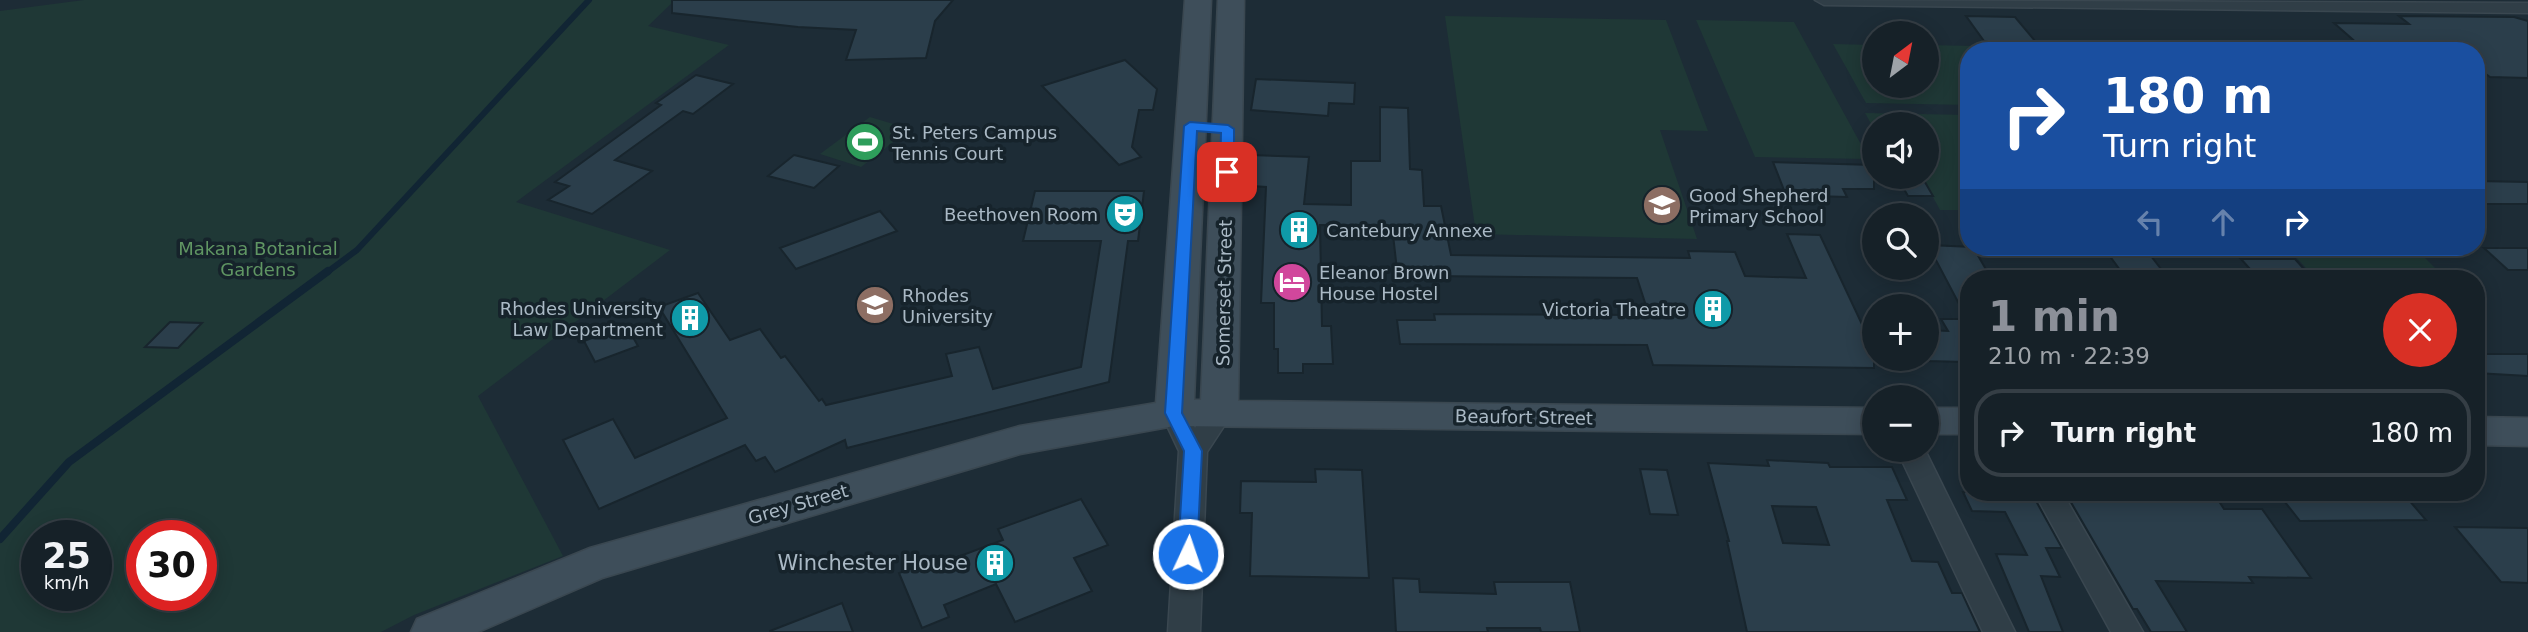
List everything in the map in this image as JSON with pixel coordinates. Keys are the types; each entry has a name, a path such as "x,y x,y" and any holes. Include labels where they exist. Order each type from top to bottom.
{"main road":[{"path":"1174,413 1198,0"},
{"name":"Somerset Street","path":"1219,414 1231,0"},
{"path":"1190,126 1228,129"},
{"path":"1182,267 1225,268"},
{"name":"Beaufort Street","path":"1174,413 1862,421"},
{"name":"Grey Street","path":"433,632 590,565 1020,440 1174,413"},
{"path":"1939,421 1960,421"},
{"path":"2485,431 2528,432"}],"street":[{"path":"1824,0 2220,2 2528,8"},
{"path":"1174,413 1193,451 1184,632"},
{"path":"1193,451 1219,414"},
{"path":"1917,462 2000,632"},
{"path":"2053,501 2127,632"}],"green space":[{"name":"Makana Botanical Gardens","path":"84,0 675,0 648,26 729,45 516,202 670,250 478,396 563,556 414,615 381,632 0,632 0,11"},
{"path":"1445,16 1666,20 1708,131 1660,130 1697,239 1476,234"},
{"path":"1696,20 1794,22 1862,146 1862,159 1755,157"},
{"path":"1833,44 1862,45 1862,96"},
{"path":"1939,45 1960,46 1960,105 1866,103 1863,98 1939,98"},
{"path":"1939,114 1960,115 1960,210 1940,210 1939,203 1936,203 1929,189 1939,189"},
{"name":"St. Peters Campus Tennis Court","path":"870,117 910,129 861,167 820,154"},
{"path":"2295,256 2423,256 2437,270 2308,270"}],"building":[{"path":"672,0 953,0 935,21 926,58 846,60 856,30 798,27 672,13"},
{"path":"1966,16 2015,17 2035,41 1984,41"},
{"path":"2399,16 2514,17 2528,21 2528,78 2490,77 2485,73 2485,42 2356,42 2334,23 2409,24"},
{"path":"1125,60 1157,89 1153,110 1139,110 1132,147 1141,157 1119,165 1042,86"},
{"path":"696,75 733,84 693,114 683,111 615,160 652,171 592,214 548,200 569,186 555,182 661,105 656,103"},
{"path":"1256,79 1355,83 1354,104 1329,103 1328,116 1251,110"},
{"path":"1380,107 1408,108 1410,169 1422,170 1424,206 1441,206 1451,255 1690,258 1688,251 1735,252 1745,276 1806,278 1787,234 1820,235 1862,324 1862,368 1653,365 1647,345 1400,344 1397,320 1435,320 1434,314 1649,315 1637,278 1428,276 1427,271 1397,270 1392,226 1320,225 1322,326 1331,326 1333,364 1303,364 1303,373 1278,373 1278,349 1274,349 1274,303 1261,303 1266,187 1251,186 1252,181 1246,181 1250,155 1309,157 1304,204 1351,205 1351,161 1380,161"},
{"path":"794,155 839,166 814,188 768,176"},
{"path":"1773,162 1862,165 1862,189 1843,189 1847,197 1813,196 1810,190 1784,190"},
{"path":"2485,181 2528,182 2528,204 2485,204"},
{"path":"1904,189 1929,189 1933,196 1908,196"},
{"path":"1035,191 1144,191 1138,241 1128,241 1109,382 847,448 845,440 775,472 765,457 756,461 745,445 599,509 563,440 613,419 635,458 727,418 659,307 698,293 730,340 760,329 781,358 785,356 819,401 822,399 826,405 952,376 946,354 979,347 993,389 1081,367 1101,241 1023,241"},
{"path":"880,211 897,231 796,269 780,248"},
{"path":"1939,245 1960,246 1960,256 1978,256 1986,270 1960,270 1960,306 1939,266"},
{"path":"2485,248 2528,248 2528,270 2508,270"},
{"path":"2110,256 2151,256 2162,270 2120,270"},
{"path":"2241,259 2295,259 2305,270 2251,270"},
{"path":"1941,319 1960,319 1960,362 1939,361 1939,331 1948,331"},
{"path":"170,322 202,323 178,348 145,347"},
{"path":"626,325 638,346 595,362 584,341"},
{"path":"2485,354 2528,354 2528,376 2485,374"},
{"path":"1767,460 1828,463 1830,467 1892,467 1907,500 1887,500 1912,561 1938,562 1952,593 1962,593 1980,632 1747,632 1729,541 1708,463 1769,466","holes":["1772,506 1816,507 1829,545 1783,543"]},
{"path":"1315,469 1362,470 1369,578 1250,576 1252,513 1240,513 1241,481 1316,482"},
{"path":"1640,469 1667,470 1678,515 1650,514"},
{"name":"Winchester House","path":"1081,499 1108,545 1074,558 1092,591 1015,622 996,584 944,605 949,617 922,628 899,573 929,562 931,567 1003,540 998,529"},
{"path":"1967,501 2036,501 2062,548 2046,548 2060,577 2041,576 2063,632 2029,632 1996,554 2027,555 2005,512 1972,511"},
{"path":"2070,501 2219,501 2224,509 2262,509 2311,578 2249,577 2253,583 2156,581 2187,632 2151,632 2137,609 2133,609"},
{"path":"2284,501 2410,501 2426,520 2300,521"},
{"path":"2455,527 2528,528 2528,583 2501,582"},
{"path":"1393,578 1419,579 1420,592 1496,594 1494,582 1570,582 1580,632 1541,632 1540,628 1487,628 1488,632 1396,632"},
{"path":"842,603 853,632 770,632 770,631"}],"waterway":[{"path":"326,273 357,250 589,0"},
{"path":"0,539 69,462 328,271"}],"place":[{"name":"St. Peters Campus Tennis Court","path":"865,142"},
{"name":"Good Shepherd Primary School","path":"1662,205"},
{"name":"Beethoven Room","path":"1125,214"},
{"name":"Cantebury Annexe","path":"1299,230"},
{"name":"Eleanor Brown House Hostel","path":"1292,282"},
{"name":"Rhodes University","path":"875,305"},
{"name":"Victoria Theatre","path":"1713,309"},
{"name":"Rhodes University Law Department","path":"690,318"},
{"name":"Winchester House","path":"995,563"}],"route":[{"path":"1188,554 1193,451 1174,413 1190,126 1228,129 1227,172"}]}
